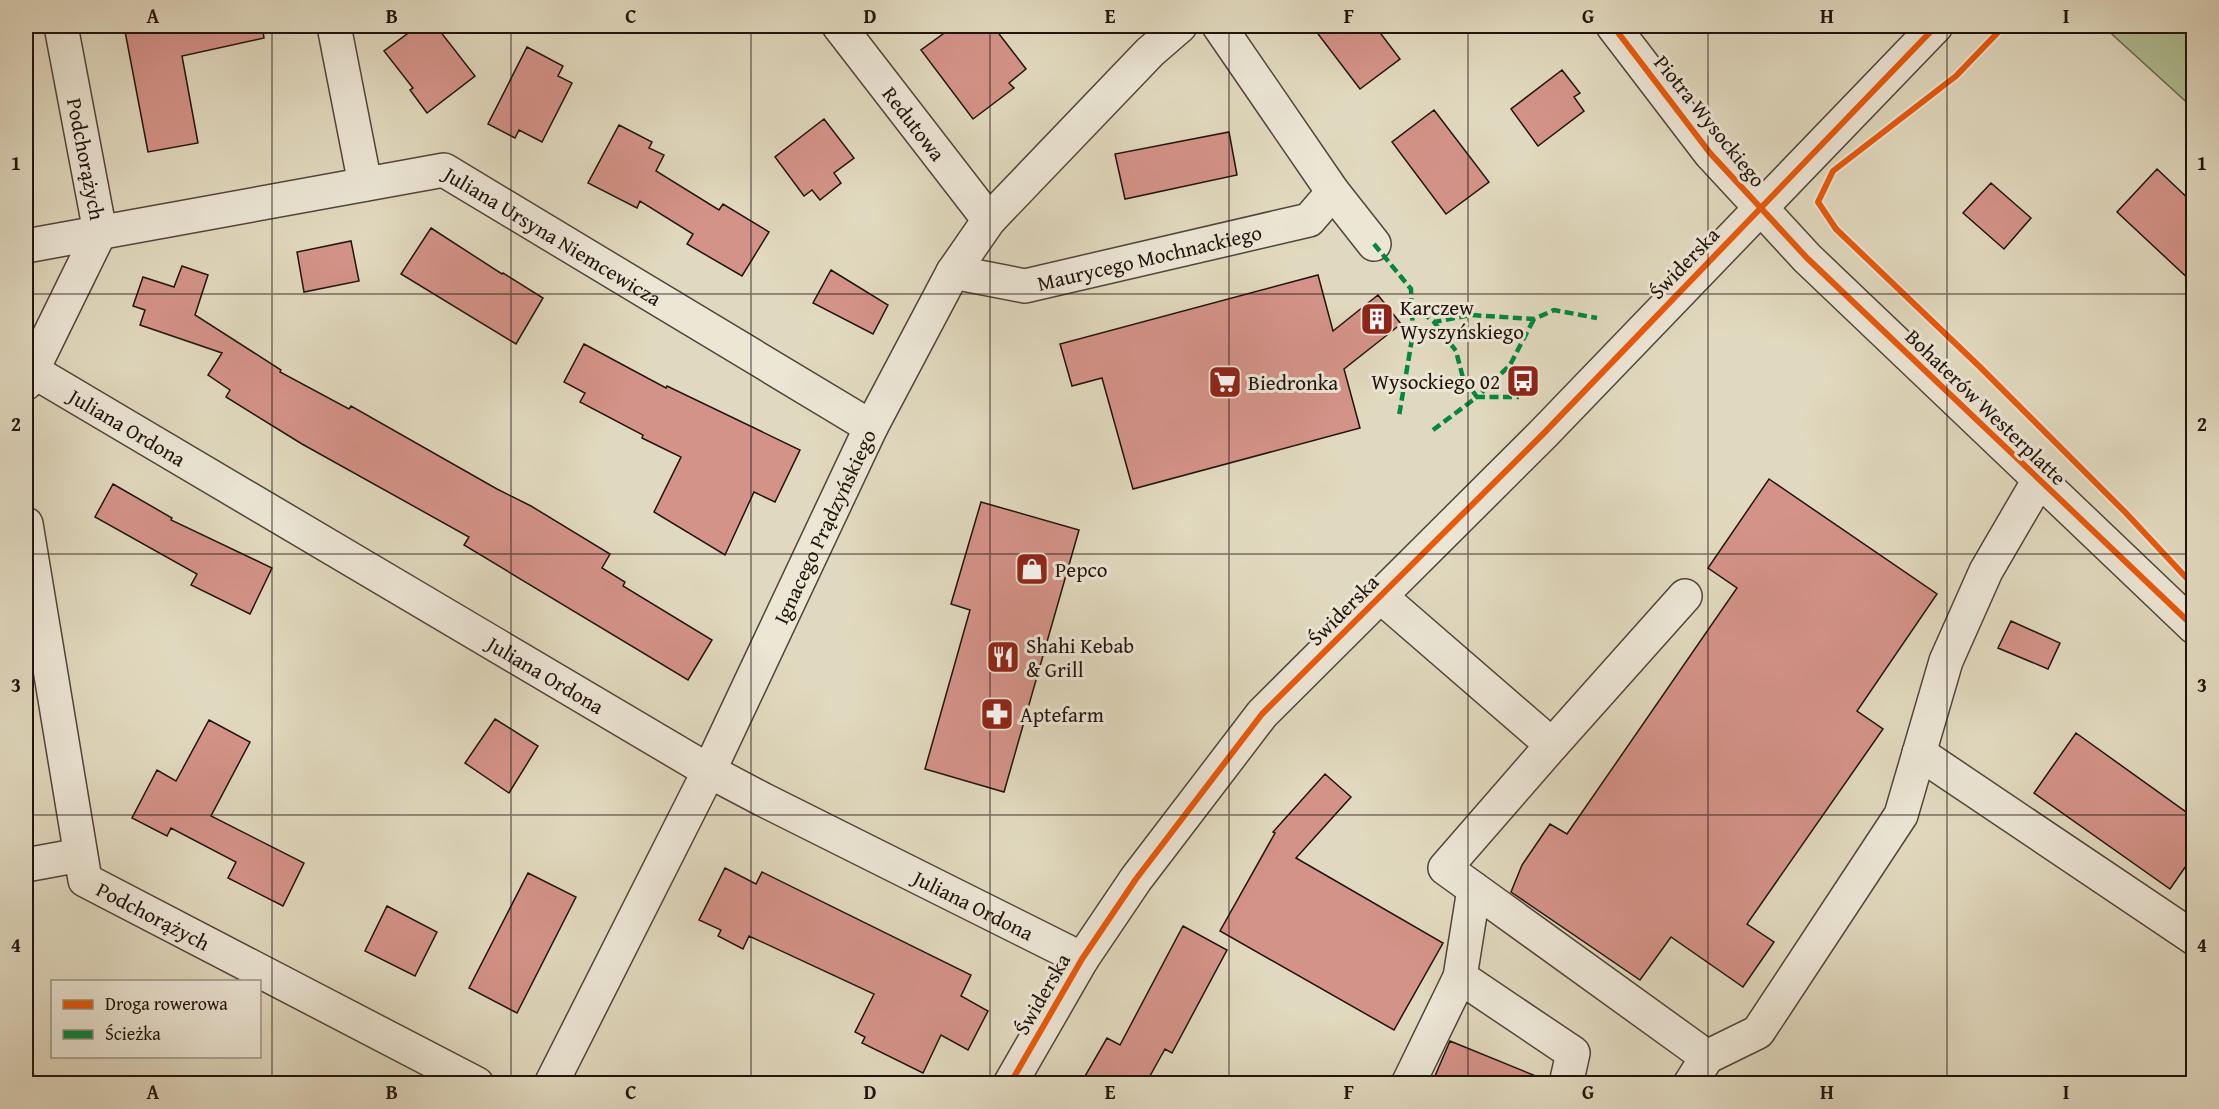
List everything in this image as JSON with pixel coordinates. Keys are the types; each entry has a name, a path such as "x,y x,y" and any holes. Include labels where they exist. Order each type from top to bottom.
{"street":[{"name":"Podchorążych","path":"28,374 100,232 61,26"},
{"path":"334,26 365,184"},
{"name":"Redutowa","path":"839,26 989,220"},
{"name":"Ignacego Prądzyńskiego","path":"551,1083 709,771 871,427 953,272 989,220 1150,52 1180,26"},
{"path":"1219,26 1333,192 1374,244"},
{"name":"Piotra Wysockiego","path":"1613,26 1710,153 1760,208"},
{"name":"Świderska","path":"1010,1083 1082,959 1136,879 1262,714 1544,433 1936,26"},
{"name":"Juliana Ursyna Niemcewicza","path":"26,246 444,170 871,427"},
{"name":"Maurycego Mochnackiego","path":"953,272 1026,286 1309,220 1333,192"},
{"name":"Bohaterów Westerplatte","path":"1760,208 1807,258 2193,627"},
{"name":"Juliana Ordona","path":"28,374 709,771 1082,959"},
{"path":"1685,596 1445,868 1699,1070 1758,1032 1901,815 1946,661 1986,572 2038,480"},
{"name":"Podchorążych","path":"26,524 85,880 477,1083"},
{"path":"1380,596 1552,745"},
{"path":"1919,753 2193,938"},
{"path":"26,866 81,855"},
{"path":"1408,1083 1460,977 1474,889"},
{"path":"1460,977 1574,1053 1566,1083"}],"green space":[{"path":"2103,26 2193,26 2193,108"}],"building":[{"path":"124,26 262,26 264,38 182,56 198,143 148,152"},
{"path":"418,26 436,26 475,76 427,113 410,90 413,88 384,51"},
{"path":"954,26 993,26 1026,69 1009,83 1014,88 973,119 921,50"},
{"path":"1312,26 1375,26 1400,59 1360,89"},
{"path":"527,47 563,66 558,76 572,83 542,142 519,130 515,138 488,124"},
{"path":"1562,70 1580,93 1574,97 1584,111 1538,146 1511,109"},
{"path":"1434,110 1489,182 1446,214 1392,142"},
{"path":"824,119 854,158 834,173 841,183 820,200 812,190 804,196 775,157"},
{"path":"619,125 652,142 649,148 664,155 656,171 719,210 723,204 769,232 742,276 687,244 693,234 640,201 637,208 588,183"},
{"path":"1229,132 1237,175 1125,199 1115,154"},
{"path":"2157,169 2193,203 2193,283 2117,212"},
{"path":"1991,183 2031,218 2004,249 1963,213"},
{"path":"431,228 543,298 516,344 401,274"},
{"path":"351,241 359,281 304,292 297,252"},
{"path":"182,266 208,275 195,315 281,370 280,372 349,409 351,406 531,506 610,554 602,568 625,582 623,586 712,640 688,680 464,545 469,537 302,444 226,397 230,390 208,375 222,353 140,325 145,310 133,306 143,277 174,287"},
{"path":"831,270 888,305 873,334 813,303"},
{"name":"Biedronka","path":"1318,275 1333,331 1378,295 1401,324 1344,369 1360,428 1133,489 1102,378 1072,386 1060,344"},
{"path":"584,344 666,388 667,386 800,450 775,502 754,492 725,555 654,512 681,457 642,438 643,435 580,402 585,393 564,382"},
{"path":"1769,479 1937,594 1857,711 1883,729 1747,924 1774,942 1743,987 1671,937 1640,980 1511,892 1522,865 1550,824 1567,834 1737,588 1708,568"},
{"path":"113,484 172,518 171,520 272,568 250,614 191,585 197,574 95,517"},
{"path":"981,502 1079,530 1004,792 925,769 970,610 951,604"},
{"path":"2011,621 2060,643 2048,669 1998,648"},
{"path":"495,719 538,746 509,793 465,763"},
{"path":"209,720 250,742 211,816 304,863 283,906 228,878 236,862 171,828 167,836 132,818 157,770 176,781"},
{"path":"2076,733 2193,817 2193,856 2170,889 2034,793"},
{"path":"1325,774 1351,797 1296,858 1443,943 1394,1030 1220,931 1275,833 1273,832"},
{"path":"725,868 756,884 762,872 971,975 961,996 988,1011 968,1050 941,1035 923,1073 862,1043 865,1037 855,1032 874,994 749,936 743,949 718,936 721,930 699,920"},
{"path":"528,873 576,897 517,1013 469,988"},
{"path":"387,906 437,932 415,976 365,951"},
{"path":"1183,926 1227,950 1172,1053 1165,1049 1146,1083 1081,1083 1107,1038 1120,1045"},
{"path":"1450,1041 1548,1081 1548,1083 1432,1083"}],"marked path":[{"path":"1374,244 1411,289 1413,333 1399,416"},
{"path":"1412,304 1434,322 1471,315 1534,319 1554,310 1597,318"},
{"path":"1434,322 1456,351 1463,378 1477,397 1510,365 1534,319"},
{"path":"1433,430 1477,397 1519,397"}],"cycle path":[{"path":"1613,26 1710,153 1807,258 2194,627"},
{"path":"1010,1084 1082,959 1136,879 1262,714 1544,433 1936,26"},
{"path":"2004,26 1956,76 1833,171 1818,202 1836,229 1979,366 2125,512 2194,586"}],"place":[{"name":"Karczew Wyszyńskiego","path":"1377,319"},
{"name":"Wysockiego 02","path":"1523,381"},
{"name":"Biedronka","path":"1225,382"},
{"name":"Pepco","path":"1032,569"},
{"name":"Shahi Kebab & Grill","path":"1003,657"},
{"name":"Aptefarm","path":"997,714"}]}
